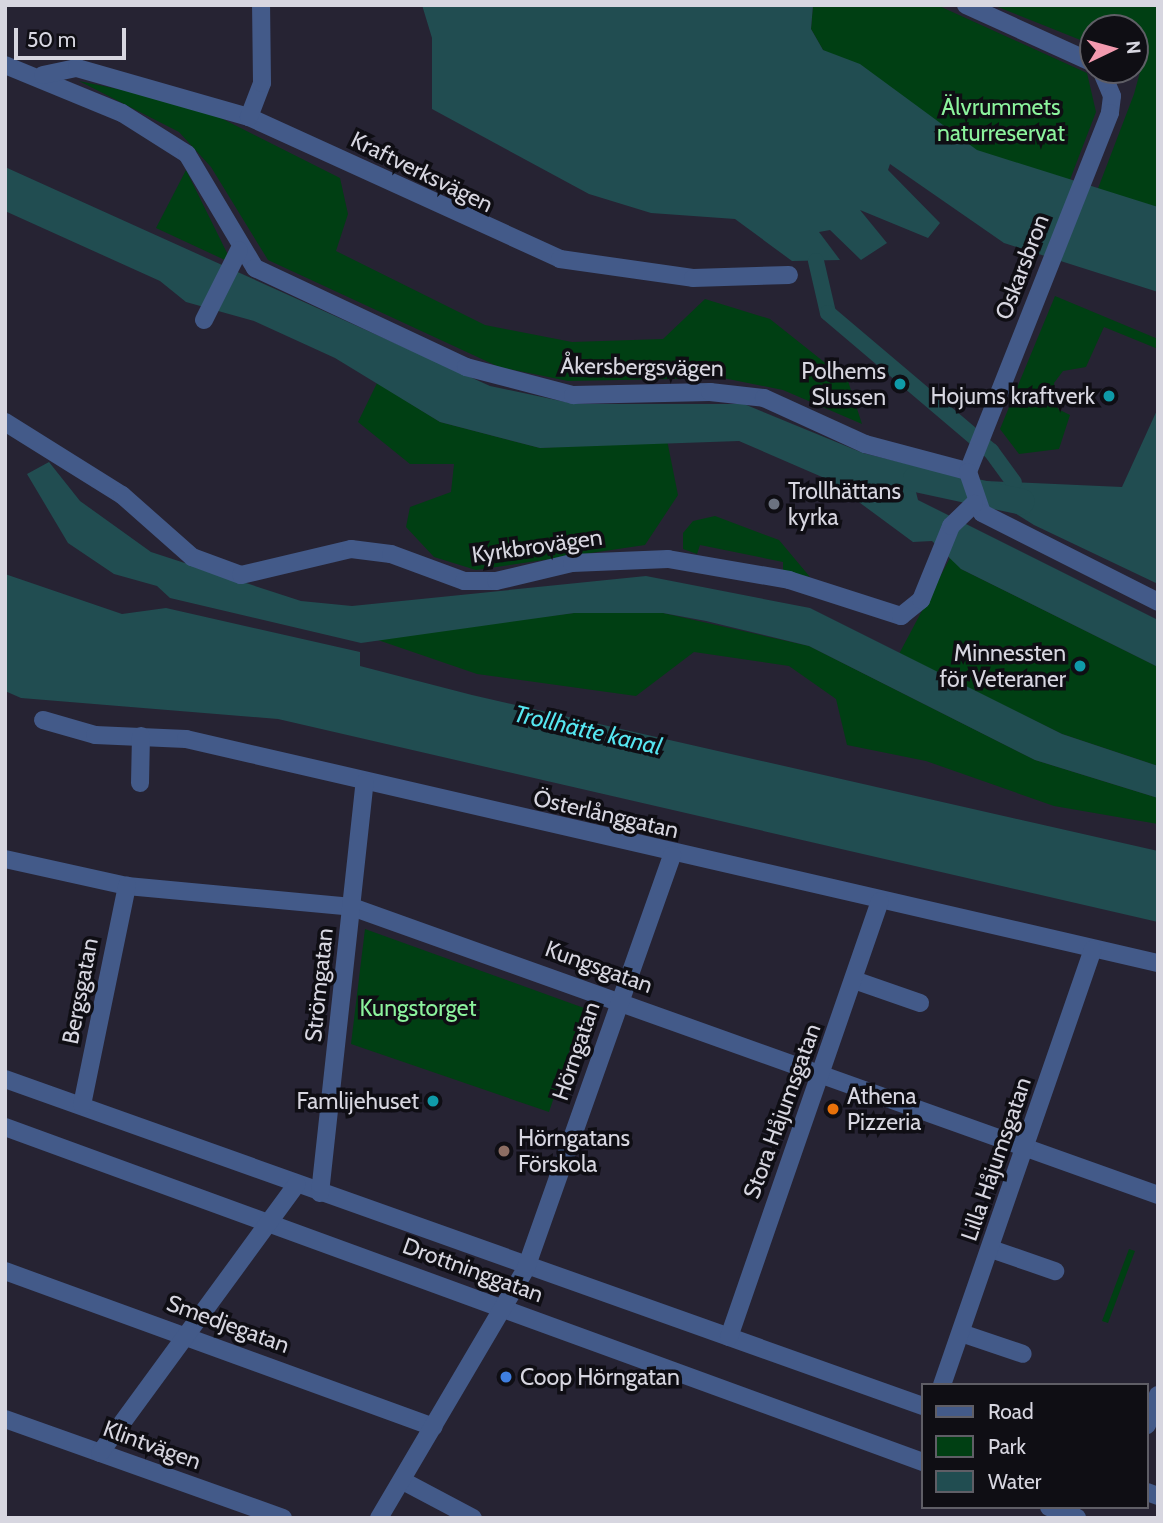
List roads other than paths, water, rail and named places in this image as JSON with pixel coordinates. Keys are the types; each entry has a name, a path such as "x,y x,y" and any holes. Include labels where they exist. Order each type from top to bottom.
{"street":[{"path":"249,117 262,83 261,5"},
{"path":"966,5 1079,57"},
{"name":"Åkersbergsvägen","path":"5,65 43,75 187,154 203,172 239,250 283,285 495,378 573,395 710,392 764,398 864,444 969,468"},
{"name":"Kraftverksvägen","path":"43,75 77,68 249,117 560,259 693,278 789,275"},
{"name":"Oskarsbron","path":"969,468 1110,113 1105,84"},
{"path":"204,320 239,250"},
{"name":"Kyrkbrovägen","path":"5,422 122,495 192,557 241,575 351,549 391,554 464,581 496,581 572,563 677,560 809,585 890,616 912,611 921,600 951,526 971,503"},
{"path":"969,468 971,503 995,521 1158,602"},
{"name":"Österlånggatan","path":"43,720 80,733 186,739 672,855 1158,963"},
{"path":"140,783 141,736"},
{"name":"Strömgatan","path":"320,1193 365,782"},
{"name":"Hörngatan","path":"379,1518 508,1309 526,1268 672,855"},
{"name":"Kungsgatan","path":"5,859 127,886 352,906 620,1000 821,1077 1158,1195"},
{"name":"Bergsgatan","path":"82,1105 127,886"},
{"name":"Stora Håjumsgatan","path":"729,1337 880,901"},
{"name":"Lilla Håjumsgatan","path":"943,1383 1026,1150 1093,949"},
{"path":"854,981 920,1003"},
{"name":"Drottninggatan","path":"5,1079 526,1268 922,1406"},
{"name":"Drottninggatan","path":"5,1127 922,1462"},
{"path":"100,1453 185,1334 272,1224 297,1184"},
{"path":"991,1249 1055,1271"},
{"name":"Smedjegatan","path":"5,1271 185,1334 434,1427"},
{"path":"961,1334 1023,1354"},
{"path":"1149,1420 1158,1395"},
{"name":"Klintvägen","path":"5,1419 283,1518"},
{"path":"402,1481 473,1518"},
{"path":"435,1499 442,1518"},
{"path":"1054,1509 1077,1518"}],"water":[{"path":"422,5 813,5 811,29 823,50 860,64 977,150 1158,207 1158,292 1004,243 890,164 888,170 940,223 928,238 860,210 887,243 861,260 830,230 819,232 840,260 792,261 735,219 651,213 589,194 432,109 432,38"},
{"path":"5,167 490,386 575,404 744,404 863,453 940,472 950,484 949,499 915,488 918,500 1158,620 1158,667 961,569 932,541 913,542 829,480 739,441 540,448 440,422 335,358 254,321 186,302 160,281 5,211"},
{"path":"1158,408 1158,584 1034,525 1013,512 1010,500 989,496 986,481 1122,487"},
{"path":"49,462 80,501 151,552 301,601 352,606 646,576 810,608 1062,734 1158,766 1158,798 1035,760 809,646 706,621 663,613 574,613 361,643 170,598 157,586 114,574 68,543 27,474"},
{"name":"Trollhätte kanal","path":"5,574 122,614 166,608 360,652 360,666 472,695 1158,851 1158,922 278,719 21,698 5,691"}],"waterway":[{"path":"816,261 828,313 991,451 1014,483"},
{"path":"916,479 1022,502"}],"place":[{"name":"Polhems Slussen","path":"900,384"},
{"name":"Hojums kraftverk","path":"1109,396"},
{"name":"Trollhättans kyrka","path":"774,504"},
{"name":"Minnessten för Veteraner","path":"1080,666"},
{"name":"Famlijehuset","path":"433,1101"},
{"name":"Athena Pizzeria","path":"833,1109"},
{"name":"Hörngatans Förskola","path":"504,1151"},
{"name":"Coop Hörngatan","path":"506,1377"}],"park label":[{"name":"Älvrummets naturreservat","path":"1001,120"},
{"name":"Kungstorget","path":"418,1008"}]}
